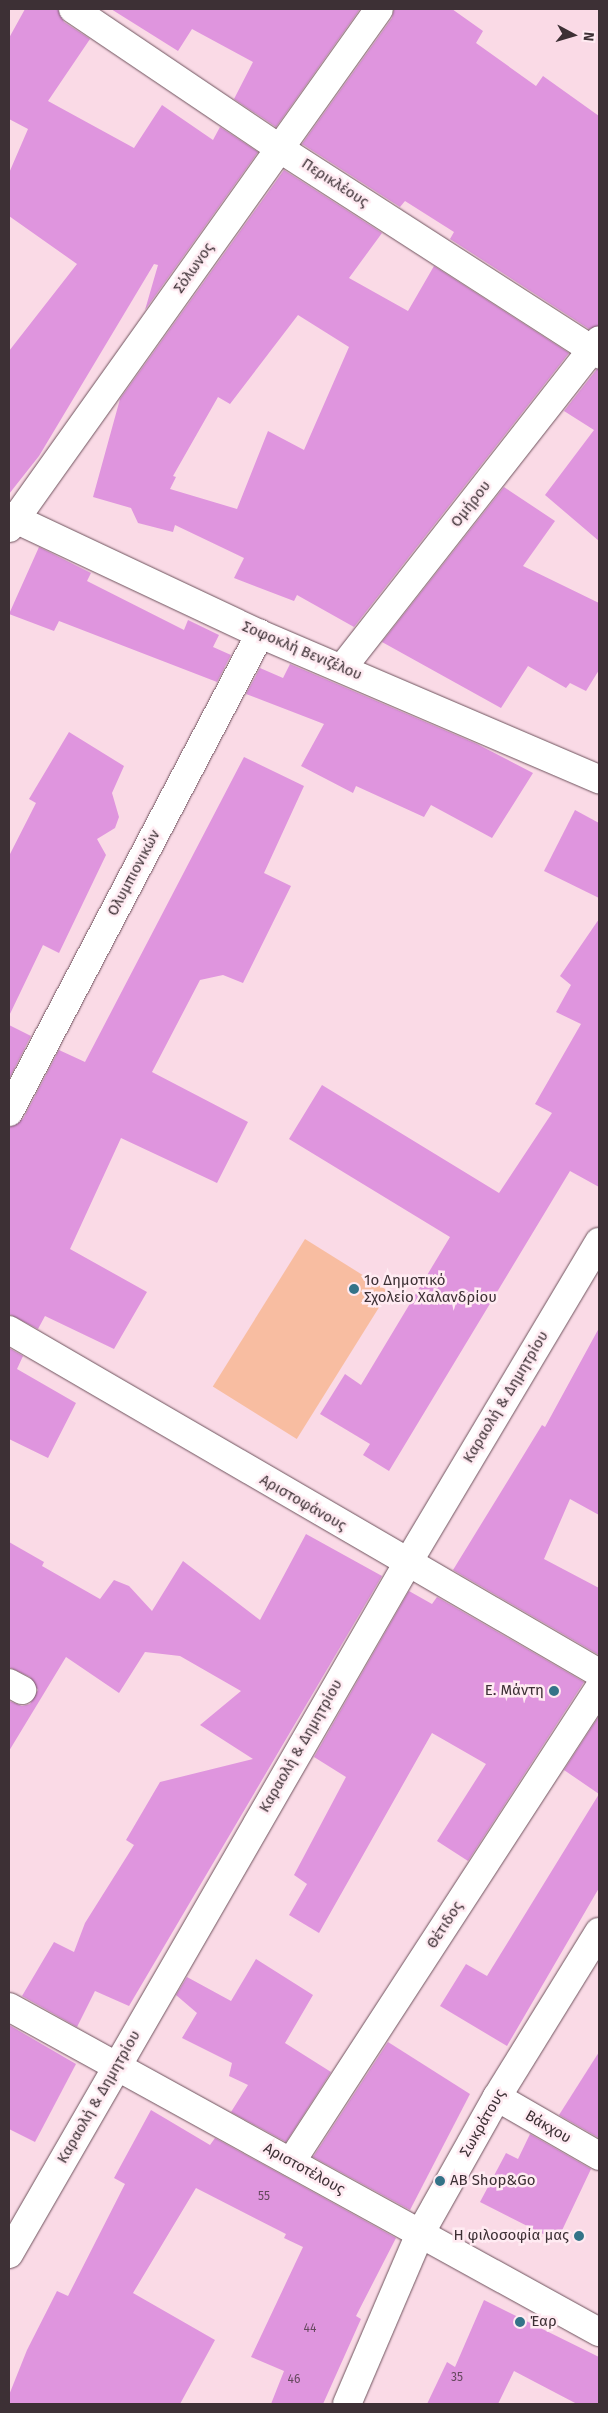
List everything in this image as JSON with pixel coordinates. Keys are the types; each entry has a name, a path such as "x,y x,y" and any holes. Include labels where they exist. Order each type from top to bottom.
{"street":[{"name":"Περικλέους","path":"73,9 279,148 597,348"},
{"name":"Σόλωνος","path":"11,521 379,9"},
{"name":"Ομήρου","path":"343,668 597,348"},
{"name":"Σοφοκλή Βενιζέλου","path":"11,521 260,634 599,779"},
{"name":"Ολυμπιονικών","path":"9,1112 260,634"},
{"name":"Καραολή & Δημητρίου","path":"9,2254 407,1564 599,1242"},
{"name":"Αριστοφάνους","path":"9,1330 407,1564 599,1673"},
{"name":"Θέτιδος","path":"291,2162 599,1688"},
{"name":"Σωκράτους","path":"347,2404 420,2234 497,2097 599,1932"},
{"name":"Αριστοτέλους","path":"9,2007 599,2332"},
{"name":"Βάκχου","path":"497,2097 599,2156"}],"shaded area":[{"path":"305,1239 389,1291 297,1439 213,1387"}],"building":[{"path":"25,9 58,9 64,22 90,39 48,101 134,148 162,105 213,140 220,127 258,152 145,310 158,265 154,264 39,456 9,494 9,351 77,264 9,216 9,173 28,129 9,119 9,38"},
{"path":"111,9 360,9 276,127 234,99 253,62 192,29 178,51"},
{"path":"394,9 452,9 483,31 476,43 536,86 543,76 599,116 599,326 589,329 450,239 454,232 405,201 400,207 302,144 392,18"},
{"path":"284,170 382,233 349,278 408,311 434,266 569,353 354,627 297,595 294,601 234,578 244,558 175,525 173,532 138,523 131,508 93,497 120,399","holes":["298,315 349,347 304,450 268,431 237,509 170,489 176,477 173,476 218,397 230,404"]},
{"path":"597,369 599,369 599,541 545,495 594,430 564,411"},
{"path":"504,487 555,521 523,566 599,603 599,670 586,691 570,683 566,688 528,666 501,708 382,642"},
{"path":"39,547 91,573 87,581 184,630 188,620 219,635 213,647 231,655 217,682 59,621 54,631 9,614"},
{"path":"290,664 477,744 533,773 492,838 431,805 424,817 356,786 353,793 301,766 324,724 246,694 260,668 283,678"},
{"path":"69,732 124,766 112,793 119,817 115,828 97,839 106,855 59,953 43,945 9,1016 9,856 36,803 29,799"},
{"path":"244,757 304,786 264,873 291,886 243,983 223,975 200,980 152,1072 248,1122 217,1183 121,1138 70,1249 147,1292 114,1349 45,1316 38,1329 9,1314 9,1127 23,1119 59,1050 85,1062"},
{"path":"575,810 599,823 599,898 544,871"},
{"path":"599,919 599,1187 570,1171 389,1471 363,1455 370,1444 320,1414 345,1374 361,1385 450,1237 289,1139 322,1085 499,1193 552,1113 535,1104 581,1024 556,1012 571,985 560,976"},
{"path":"9,1025 31,1036 9,1079"},
{"path":"599,1328 599,1515 570,1499 544,1559 599,1588 599,1655 453,1570 542,1425 545,1427"},
{"path":"9,1348 23,1356 17,1369 76,1403 48,1458 9,1439"},
{"path":"306,1534 382,1576 129,2006 95,1991 77,2027 22,1996 54,1942 74,1952 85,1923 134,1845 126,1840 160,1782 253,1759 200,1725 241,1691 180,1656 145,1652 119,1693 66,1657 9,1751 9,1701 22,1706 30,1704 38,1690 30,1677 9,1667 9,1542 44,1562 42,1566 100,1599 114,1580 129,1586 152,1611 183,1561 260,1620"},
{"path":"409,1591 432,1604 437,1597 584,1682 468,1861 437,1841 486,1764 432,1733 319,1933 289,1915 307,1884 294,1875 346,1777 314,1757"},
{"path":"599,1716 599,1794 564,1770"},
{"path":"599,1794 599,1888 507,2046 440,2006 466,1964 487,1976"},
{"path":"256,1959 313,1995 285,2043 331,2072 286,2142 231,2112 248,2085 229,2076 232,2063 182,2038 197,2013 176,1995 187,1977 231,2001"},
{"path":"9,2025 76,2064 35,2142 9,2129"},
{"path":"388,2042 470,2094 410,2210 313,2157"},
{"path":"599,2052 599,2138 559,2115"},
{"path":"151,2110 210,2145 215,2138 396,2238 356,2316 361,2319 323,2404 271,2404 284,2371 251,2357 303,2247 284,2238 286,2234 196,2188 133,2293 215,2340 180,2404 9,2404 9,2395 27,2350 57,2291 68,2296 125,2184 114,2178"},
{"path":"530,2134 591,2169 557,2241 480,2202 506,2153 518,2159"},
{"path":"484,2300 599,2357 599,2404 577,2404 514,2371 498,2404 427,2404 447,2362 455,2367"}],"place":[{"name":"1ο Δημοτικό Σχολείο Χαλανδρίου","path":"354,1289"},
{"name":"Ε. Μάντη","path":"554,1691"},
{"name":"ΑΒ Shop&Go","path":"440,2181"},
{"name":"Η φιλοσοφία μας","path":"579,2236"},
{"name":"Έαρ","path":"520,2322"}]}
